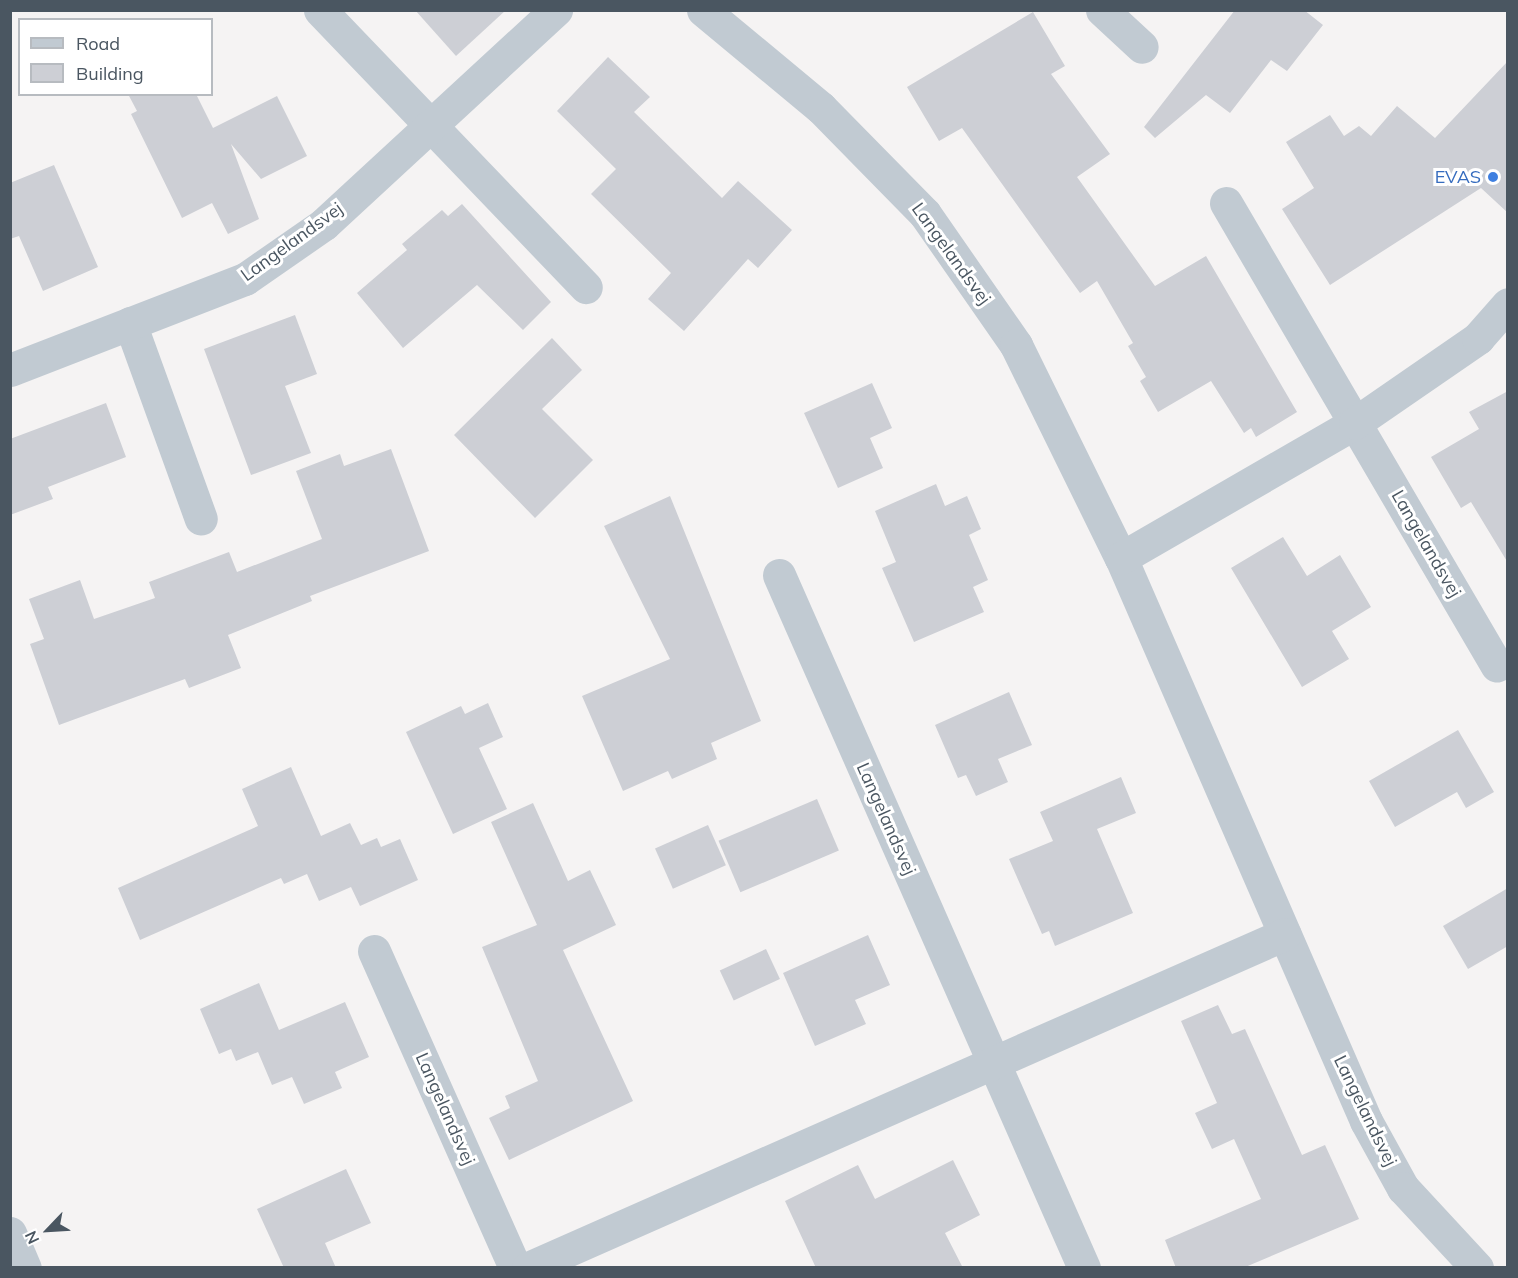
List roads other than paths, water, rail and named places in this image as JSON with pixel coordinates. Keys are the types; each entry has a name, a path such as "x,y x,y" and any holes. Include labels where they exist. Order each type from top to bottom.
{"street":[{"path":"320,10 586,286"},
{"name":"Langelandsvej","path":"10,370 245,279 324,224 556,10"},
{"name":"Langelandsvej","path":"703,10 821,108 925,214 1016,345 1121,558 1366,1121 1403,1188 1477,1268"},
{"path":"1102,10 1142,47"},
{"name":"Langelandsvej","path":"1226,203 1497,666"},
{"path":"1121,558 1355,423 1478,338 1508,304"},
{"path":"130,323 201,519"},
{"name":"Langelandsvej","path":"779,575 1084,1268"},
{"path":"528,1268 1285,934"},
{"name":"Langelandsvej","path":"374,951 515,1268"},
{"path":"10,1233 25,1268"}],"place":[{"name":"EVAS","path":"1493,177"}]}
